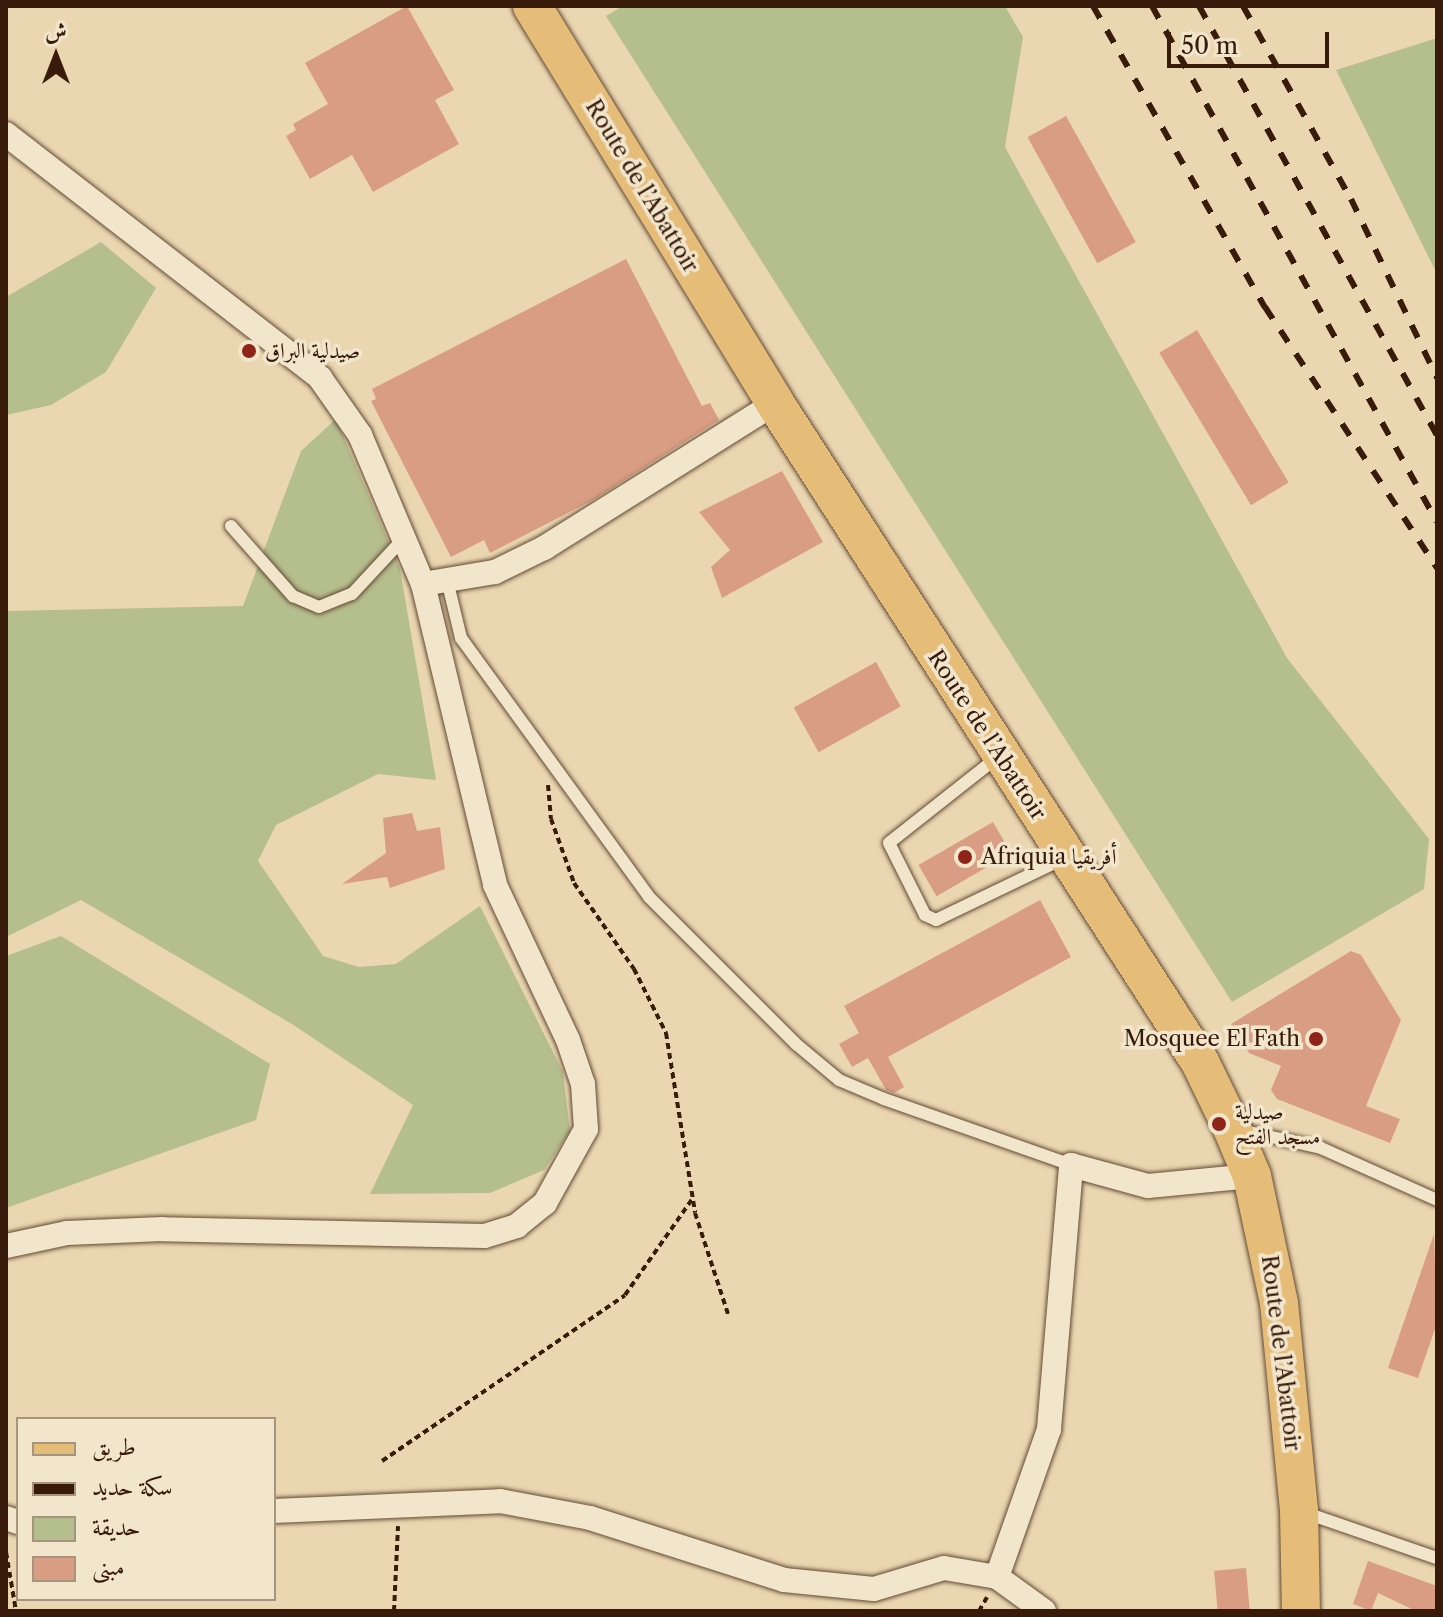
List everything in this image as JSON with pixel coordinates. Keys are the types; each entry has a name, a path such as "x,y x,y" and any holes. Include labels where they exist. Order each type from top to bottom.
{"main road":[{"name":"Route de l’Abattoir","path":"532,6 775,403 1200,1062 1232,1128 1252,1176 1279,1303 1299,1510 1301,1611"}],"street":[{"path":"6,134 320,378 360,435 407,536 435,582 495,885 583,1084 586,1129 572,1164 545,1203 517,1226 484,1236 162,1229 67,1233 6,1246"},
{"path":"435,582 495,572 544,548 775,403"},
{"path":"997,1577 1049,1429 1071,1165 1148,1186 1252,1176"},
{"path":"276,1511 500,1501 542,1508 784,1580 874,1589 944,1568 997,1577 1044,1611"}],"lane":[{"path":"231,526 293,596 319,607 352,594 407,536"},
{"path":"435,582 461,638 544,747 649,897 839,1080 1006,1147 1071,1165"},
{"path":"1003,754 889,843 925,915 936,920 1066,857"},
{"path":"1232,1128 1321,1148 1437,1200"},
{"path":"1299,1510 1437,1558"}],"path":[{"path":"544,747 551,819 574,883 634,969 666,1033 693,1198 729,1317"},
{"path":"382,1461 625,1295 693,1198"},
{"path":"394,1611 400,1506"},
{"path":"6,1552 16,1611"}],"green space":[{"path":"623,6 1005,6 1023,37 1005,147 1287,658 1429,839 1424,889 1232,1002 606,16"},
{"path":"1437,38 1437,274 1336,70"},
{"path":"101,242 156,288 106,372 51,405 6,415 6,297"},
{"path":"336,419 400,569 436,780 378,774 276,825 258,861 323,956 359,967 396,964 480,906 563,1072 570,1131 544,1170 490,1193 370,1194 413,1105 292,1024 81,900 6,937 6,611 243,606 301,451"},
{"path":"61,936 270,1064 256,1120 6,1208 6,956"}],"building":[{"path":"407,6 454,90 435,100 459,144 373,192 352,155 310,179 286,136 296,130 293,124 328,104 305,63"},
{"path":"1066,116 1136,242 1097,263 1028,137"},
{"path":"626,259 702,406 710,403 719,420 593,500 490,553 484,540 451,557 371,401 376,399 372,389"},
{"path":"1197,330 1289,483 1251,505 1159,353"},
{"path":"782,471 823,542 722,598 711,567 730,550 699,512"},
{"path":"876,662 901,707 819,752 794,708"},
{"path":"412,813 417,831 440,827 445,869 390,888 387,877 342,884 386,853 383,818"},
{"path":"993,822 1011,853 937,896 919,865"},
{"path":"1040,900 1071,957 888,1057 904,1087 894,1093 886,1090 868,1058 852,1067 839,1044 859,1033 844,1006"},
{"name":"Mosquee El Fath","path":"1351,951 1361,955 1401,1020 1366,1106 1400,1119 1390,1143 1277,1099 1271,1090 1281,1066 1249,1053 1231,1024"},
{"path":"1434,1234 1437,1323 1418,1378 1388,1368"},
{"path":"1368,1561 1437,1586 1437,1611 1416,1611 1378,1593 1371,1611 1353,1604"},
{"path":"1246,1568 1250,1611 1218,1611 1214,1571"}],"railway":[{"path":"1093,6 1265,307 1437,568"},
{"path":"1152,6 1437,522"},
{"path":"1199,6 1437,436"},
{"path":"1243,6 1351,199 1437,378"}],"place":[{"name":"صيدلية البراق","path":"249,351"},
{"name":"Afriquia أفريقيا","path":"965,857"},
{"name":"Mosquee El Fath","path":"1316,1039"},
{"name":"صيدلية مسجد الفتح","path":"1219,1124"}]}
